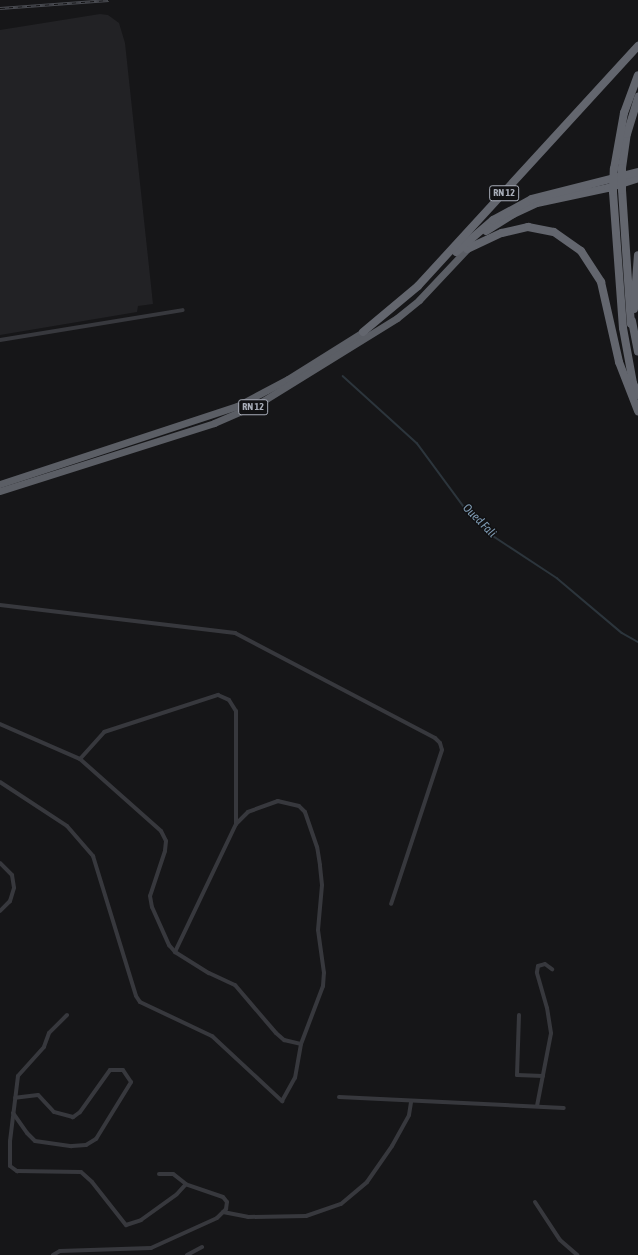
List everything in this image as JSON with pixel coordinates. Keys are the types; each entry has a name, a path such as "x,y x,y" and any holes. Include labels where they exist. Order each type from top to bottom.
{"highway":[{"name":"RN 12","path":"0,484 236,406 288,378 363,332 418,286 638,46"},
{"path":"638,74 624,113 618,168 622,190 631,324 638,351"},
{"path":"638,97 618,168 613,192 623,328 633,383 638,395"},
{"path":"380,319 398,308 472,237 502,214 541,196 638,172"},
{"name":"RN 12","path":"0,491 214,422 258,404 397,318 419,300 467,249 489,229 528,207 638,178"},
{"path":"467,249 502,233 528,227 554,232 581,250 601,282 615,351 626,385 638,410"},
{"path":"631,324 638,254"}],"street":[{"path":"0,340 183,310"},
{"path":"0,605 235,633 435,738 440,743 442,750 391,904"},
{"path":"80,759 104,732 218,695 229,700 236,711 236,824"},
{"path":"0,724 80,759 163,836 165,851 150,896 152,907 162,933 175,952 235,985 276,1033 284,1040 301,1044"},
{"path":"0,782 67,826 93,856 140,1002 212,1036 282,1101 295,1078 301,1044 323,986 324,973 319,946 322,885 317,847 305,812 292,803 278,800 248,812 236,824 175,952"},
{"path":"0,863 12,875 14,888 10,901 0,911"},
{"path":"538,1106 551,1033 547,1008 537,972 538,966 544,964 552,969"},
{"path":"67,1015 48,1033 44,1047 18,1076 9,1157 13,1169 17,1171 81,1172 92,1182 126,1225 141,1220 177,1194 186,1184"},
{"path":"519,1015 517,1075 543,1076"},
{"path":"13,1113 26,1134 35,1141 72,1146 86,1144 96,1139 131,1082 123,1070 110,1070 80,1112 73,1117 54,1112 38,1094 15,1098"},
{"path":"339,1097 411,1102 474,1101 564,1108"},
{"path":"223,1212 248,1217 306,1216 341,1204 367,1182 392,1146 409,1115 411,1102"},
{"path":"54,1255 60,1251 151,1248 217,1218 223,1212 227,1202 223,1197 186,1184 173,1174 159,1174"},
{"path":"535,1202 560,1240 577,1255"},
{"path":"187,1255 202,1247"}],"shaded area":[{"path":"100,14 108,15 119,23 125,43 153,304 138,306 137,312 0,335 0,30"}],"waterway":[{"name":"Oued Fali","path":"343,376 417,443 470,515 493,536 557,578 622,633 638,642"}],"railway":[{"path":"0,8 109,0"}]}
